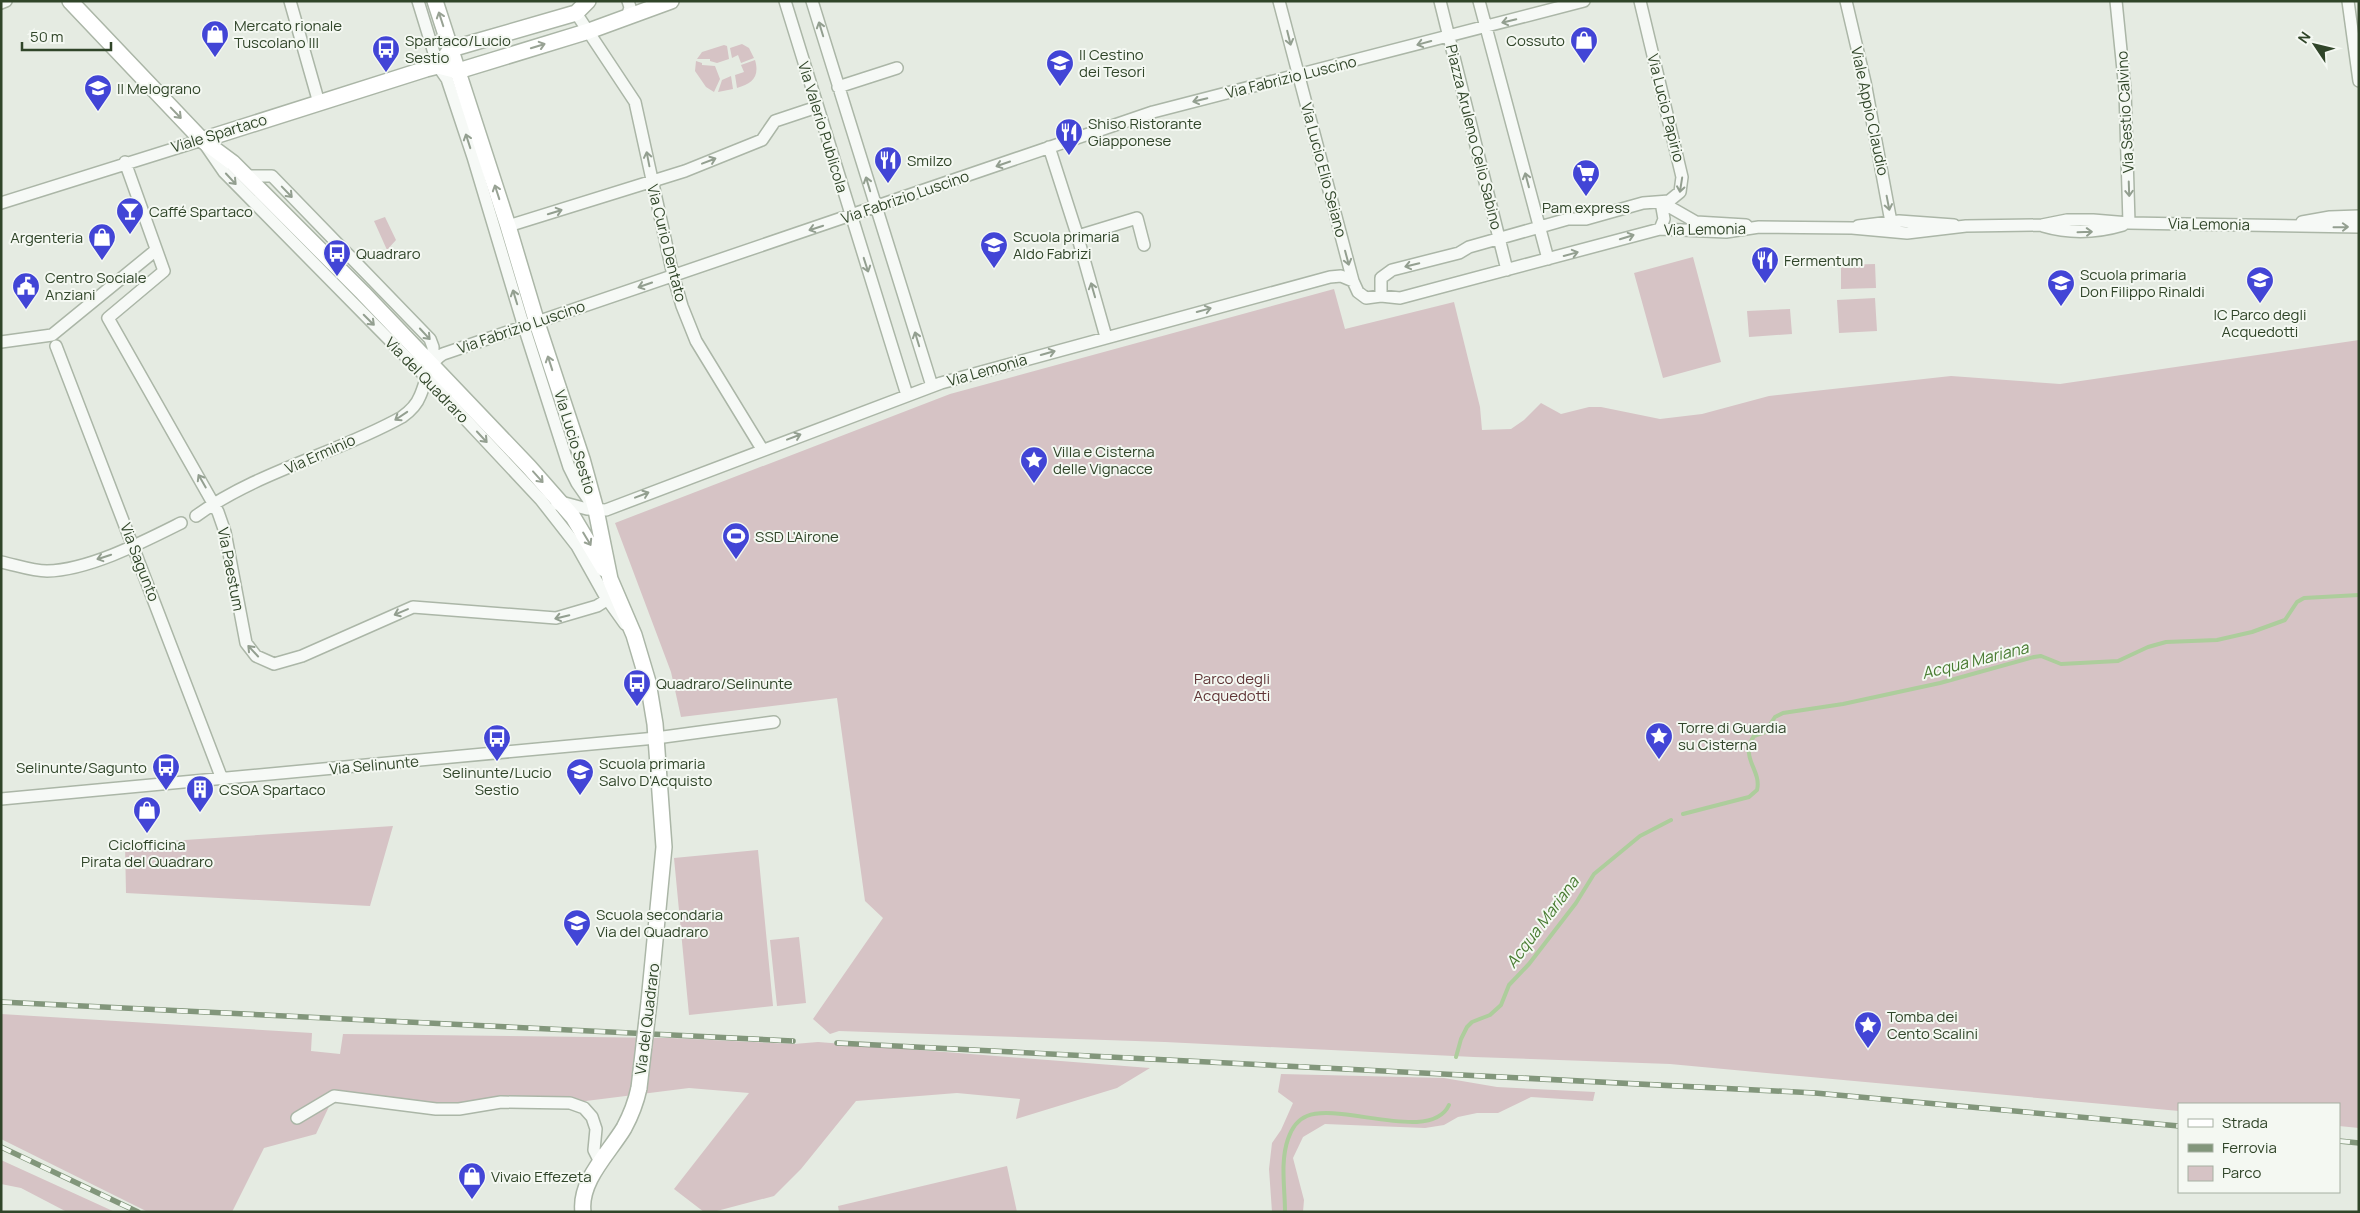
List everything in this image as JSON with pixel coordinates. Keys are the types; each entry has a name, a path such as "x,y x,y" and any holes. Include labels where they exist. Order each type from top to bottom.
{"main road":[{"name":"Via del Quadraro","path":"70,1 202,140 245,176 363,293 429,371 554,505 581,530 610,579"},
{"name":"Via Lucio Sestio","path":"435,1 508,226 530,325 542,339 582,459 596,510"},
{"path":"588,1 576,13 451,50 438,66 458,71 589,31 671,1"},
{"name":"Viale Spartaco","path":"202,140 438,66"},
{"name":"Via del Quadraro","path":"583,1212 584,1197 600,1162 626,1123 635,1104 639,1088 664,847 656,738 648,682 634,635 612,597 596,510"}],"street":[{"path":"1,3 6,1"},
{"path":"290,1 319,103"},
{"name":"Via Lucio Sestio","path":"418,1 438,66 447,79 530,325 532,354 569,467 577,483 596,510"},
{"path":"627,18 630,7 628,1"},
{"name":"Via Valerio Publicola","path":"785,1 907,396"},
{"name":"Via Valerio Publicola","path":"812,1 932,386"},
{"name":"Via Lucio Elio Seiano","path":"1279,1 1353,281"},
{"path":"1440,1 1449,36"},
{"path":"1353,281 1358,292 1363,296 1400,298 1548,259 1479,1"},
{"name":"Piazza Aruleno Celio Sabino","path":"1399,49 1584,1"},
{"name":"Via Lucio Papirio","path":"1640,1 1683,182 1681,190 1676,196 1669,201 1661,202"},
{"name":"Viale Appio Claudio","path":"1846,1 1865,82 1891,222"},
{"name":"Via Sestio Calvino","path":"2116,1 2125,90 2129,223"},
{"path":"2348,1 2356,36 2359,81"},
{"name":"Via Curio Dentato","path":"576,13 635,102 672,275 696,341 762,449"},
{"name":"Piazza Aruleno Celio Sabino","path":"1449,36 1507,270"},
{"name":"Via Fabrizio Luscino","path":"429,371 443,354 672,275 876,208 1153,112 1399,49"},
{"path":"838,86 897,68"},
{"path":"454,100 463,86"},
{"path":"508,226 652,182 762,140 775,121 817,107"},
{"name":"Viale Spartaco","path":"1,203 125,162 202,140"},
{"name":"Via del Quadraro","path":"202,140 224,172 315,266 341,292 429,371"},
{"path":"1049,148 1078,236 1106,336"},
{"name":"Via Paestum","path":"125,162 164,271 108,318 214,503 225,532 246,644 256,656 274,664 302,656 413,607 552,618 564,617 612,597"},
{"name":"Via del Quadraro","path":"245,176 272,176 430,339 433,347 429,371"},
{"path":"1660,228 1664,215 1661,202"},
{"name":"Via Lemonia","path":"1586,220 1643,203 1661,202 1692,221 1759,227 1907,228 1942,223 1966,226 2042,225 2062,231 2088,232 2109,229 2129,223 2359,227"},
{"name":"Via Lemonia","path":"2288,225 2330,216 2359,216"},
{"path":"1078,236 1137,218 1144,245"},
{"name":"Piazza Aruleno Celio Sabino","path":"1381,296 1380,282 1382,276 1388,271 1459,253 1469,247 1568,219 1586,220"},
{"name":"Via Lemonia","path":"1852,228 1891,222 1907,228"},
{"name":"Via Lemonia","path":"1548,259 1660,228 1718,232 1759,227"},
{"path":"315,266 316,247"},
{"path":"1,342 52,335 156,250"},
{"name":"Via Lemonia","path":"596,510 606,510 762,449 932,386 1106,336 1330,277 1344,277 1353,281"},
{"path":"341,292 363,293"},
{"path":"532,354 542,339"},
{"name":"Via Sagunto","path":"56,346 222,779"},
{"name":"Via Erminio","path":"196,516 214,503 402,417 411,410 421,396 429,371"},
{"path":"554,505 596,510"},
{"name":"Via del Quadraro","path":"554,505 577,546 612,597"},
{"path":"1,562 45,571 69,568 134,547 181,523"},
{"name":"Via Selinunte","path":"1,799 656,738 774,722"},
{"path":"297,1118 334,1096 436,1109 459,1109 501,1102 570,1103 584,1108 592,1117 596,1129 594,1150 600,1162"}],"green space":[{"path":"742,44 749,48 754,58 741,63 738,55 732,58 730,48"},
{"path":"724,45 727,46 729,59 717,63 710,61 710,59 697,59 702,52"},
{"path":"755,60 756,71 754,79 737,88 735,75 744,72 741,65"},
{"path":"696,61 702,63 702,65 715,66 720,79 714,92 706,87 695,71"},
{"path":"731,76 733,89 718,92 722,80"},
{"path":"385,217 396,240 387,250 374,221"},
{"path":"1693,257 1721,362 1663,378 1634,273"},
{"path":"1875,264 1876,288 1841,289 1841,265"},
{"name":"Parco degli Acquedotti","path":"1334,289 1345,329 1454,302 1480,407 1482,430 1511,429 1524,420 1541,403 1561,414 1589,407 1601,407 1660,419 1702,414 1769,396 1951,376 2060,384 2359,340 2359,1128 2340,1126 2340,1103 2178,1103 2178,1111 1670,1064 1474,1057 1165,1042 839,1031 830,1034 813,1019 883,918 865,901 837,698 681,717 671,672 615,523 950,394"},
{"path":"1875,298 1877,331 1839,333 1837,300"},
{"path":"1790,309 1792,334 1749,337 1747,311"},
{"path":"393,826 370,906 126,893 125,844"},
{"path":"758,850 773,1006 689,1015 674,858"},
{"path":"799,937 806,1003 777,1006 770,940"},
{"path":"1,1014 312,1033 311,1051 340,1054 343,1034 671,1038 794,1044 818,1042 1150,1068 1117,1088 1016,1119 1020,1099 957,1093 856,1101 801,1169 774,1196 713,1212 704,1212 674,1189 749,1093 689,1088 570,1103 459,1109 334,1096 316,1134 264,1148 232,1212 148,1212 1,1139"},
{"path":"1281,1074 1444,1078 1497,1087 1595,1092 1593,1101 1531,1097 1498,1113 1477,1113 1458,1117 1444,1125 1425,1128 1325,1124 1303,1137 1293,1158 1304,1200 1303,1212 1272,1212 1269,1169 1272,1143 1281,1130 1293,1103 1278,1092"},
{"path":"1,1160 115,1212 67,1212 21,1188 1,1184"},
{"path":"1007,1166 1017,1212 839,1212 838,1206"}],"waterway":[{"name":"Acqua Mariana","path":"1683,814 1749,797 1757,790 1757,776 1750,757 1750,744 1754,736 1765,732 1775,717 1783,713 1843,704 1940,683 2034,657 2041,656 2061,664 2118,661 2148,647 2166,642 2217,640 2252,632 2285,620 2297,602 2304,598 2359,595"},
{"name":"Acqua Mariana","path":"1456,1057 1461,1039 1467,1027 1472,1022 1490,1015 1501,1005 1509,985 1529,964 1576,903 1594,874 1640,836 1671,820"},
{"name":"Acqua Mariana","path":"1285,1212 1284,1157 1289,1136 1297,1123 1303,1118 1322,1113 1405,1122 1424,1121 1439,1116 1449,1105"}],"railway":[{"path":"1,1002 793,1041"},
{"path":"837,1043 1815,1093 2178,1126"},
{"path":"2340,1141 2359,1143"},
{"path":"1,1147 138,1212"}],"place":[{"name":"Mercato rionale Tuscolano III","path":"215,58"},
{"name":"Cossuto","path":"1584,64"},
{"name":"Spartaco/Lucio Sestio","path":"386,73"},
{"name":"Il Cestino dei Tesori","path":"1060,87"},
{"name":"Il Melograno","path":"98,112"},
{"name":"Shiso Ristorante Giapponese","path":"1069,156"},
{"name":"Smilzo","path":"888,184"},
{"name":"Pam express","path":"1586,197"},
{"name":"Caffé Spartaco","path":"130,235"},
{"name":"Argenteria","path":"102,261"},
{"name":"Scuola primaria Aldo Fabrizi","path":"994,269"},
{"name":"Quadraro","path":"337,277"},
{"name":"Fermentum","path":"1765,284"},
{"name":"IC Parco degli Acquedotti","path":"2260,304"},
{"name":"Scuola primaria Don Filippo Rinaldi","path":"2061,307"},
{"name":"Centro Sociale Anziani","path":"26,310"},
{"name":"Villa e Cisterna delle Vignacce","path":"1034,484"},
{"name":"SSD L'Airone","path":"736,560"},
{"name":"Quadraro/Selinunte","path":"637,707"},
{"name":"Torre di Guardia su Cisterna","path":"1659,760"},
{"name":"Selinunte/Lucio Sestio","path":"497,762"},
{"name":"Selinunte/Sagunto","path":"166,791"},
{"name":"Scuola primaria Salvo D'Acquisto","path":"580,796"},
{"name":"CSOA Spartaco","path":"200,813"},
{"name":"Ciclofficina Pirata del Quadraro","path":"147,834"},
{"name":"Scuola secondaria Via del Quadraro","path":"577,947"},
{"name":"Tomba dei Cento Scalini","path":"1868,1049"},
{"name":"Vivaio Effezeta","path":"472,1200"}]}
